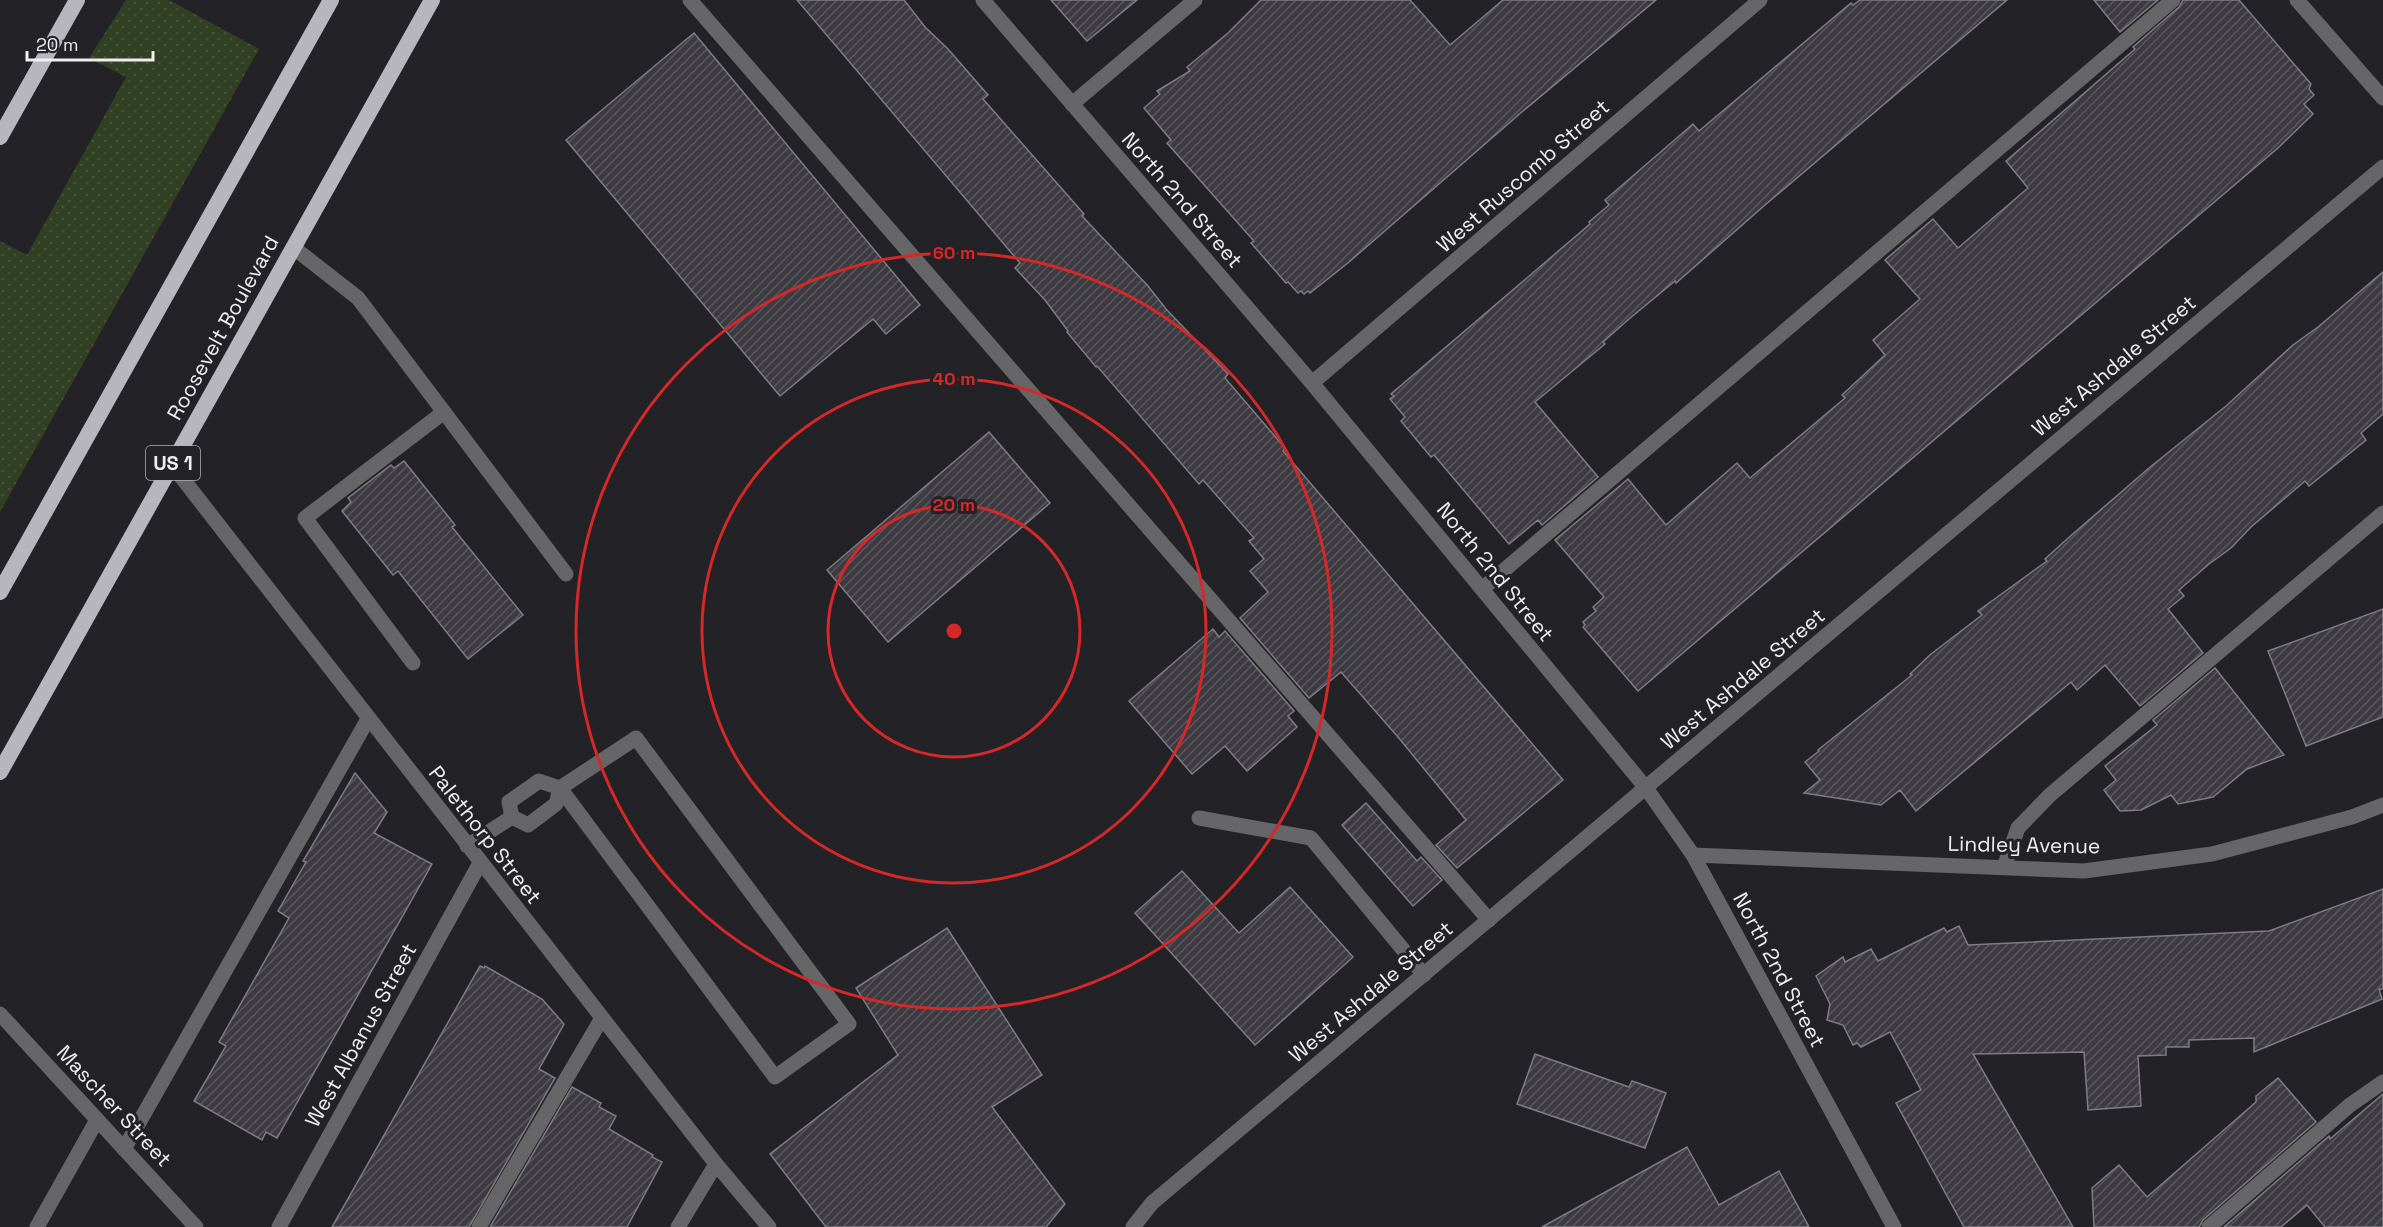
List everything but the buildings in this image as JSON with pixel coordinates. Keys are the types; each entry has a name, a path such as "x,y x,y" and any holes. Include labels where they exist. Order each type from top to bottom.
{"highway":[{"path":"0,137 77,0"},
{"path":"0,592 331,0"},
{"name":"Roosevelt Boulevard","path":"0,772 432,0"}],"street":[{"path":"690,0 1489,920"},
{"name":"North 2nd Street","path":"983,0 1312,383 1646,788 1692,855 1894,1227"},
{"path":"1072,104 1195,0"},
{"name":"West Ruscomb Street","path":"1312,383 1760,0"},
{"path":"1482,589 2174,0"},
{"path":"2297,0 2383,98"},
{"name":"West Ashdale Street","path":"1132,1227 1152,1203 2383,167"},
{"path":"294,248 358,298 566,574"},
{"path":"413,663 305,518 444,412"},
{"name":"Palethorp Street","path":"172,465 716,1164 769,1227"},
{"path":"2004,867 2018,828 2050,795 2383,513"},
{"path":"124,1149 368,719"},
{"path":"512,817 509,802 539,782 560,788 775,1077 849,1024 636,738 560,788 556,804 528,825 512,817"},
{"name":"Lindley Avenue","path":"1692,855 2084,871 2212,854 2352,817 2383,805"},
{"path":"467,846 512,817"},
{"path":"1199,818 1311,838 1424,975"},
{"name":"West Albanus Street","path":"279,1227 480,862"},
{"name":"Mascher Street","path":"0,1014 196,1227"},
{"path":"479,1227 602,1018"},
{"path":"2208,1227 2350,1106 2383,1082"},
{"path":"38,1227 98,1120"},
{"path":"678,1227 716,1164"}],"green space":[{"path":"126,0 169,0 259,49 0,512 0,241 27,255 126,77 89,58"}]}
